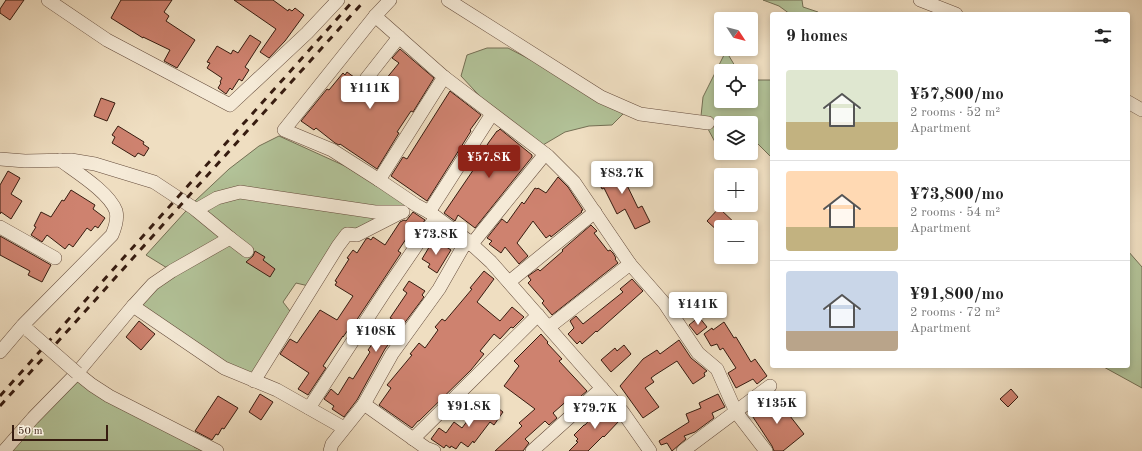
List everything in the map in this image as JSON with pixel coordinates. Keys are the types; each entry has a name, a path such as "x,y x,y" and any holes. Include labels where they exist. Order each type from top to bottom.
{"street":[{"path":"48,0 107,40 230,105 307,33 338,0"},
{"path":"390,0 375,16 284,130 332,150 433,215 492,262 622,411 650,451"},
{"path":"448,0 601,97 640,114 708,123"},
{"path":"920,0 951,12"},
{"path":"375,16 444,77 545,154 574,182 630,264 665,304 698,353 718,369 736,412 766,451"},
{"path":"366,79 399,37"},
{"path":"379,180 444,77"},
{"path":"1130,103 1142,110"},
{"path":"309,408 433,215 492,114"},
{"path":"330,451 332,444 364,404 392,354 439,289 469,243 545,154"},
{"path":"0,159 25,161 71,160 95,164 154,182 198,211 247,251"},
{"path":"0,352 26,328 112,236 116,226 116,212 106,196 60,160"},
{"path":"198,211 196,210 217,198 240,192 374,212 403,212"},
{"path":"254,381 347,234 356,235 416,205"},
{"path":"510,282 595,212"},
{"path":"0,227 55,258"},
{"path":"4,451 33,418 77,373 153,284 172,271 230,238"},
{"path":"549,327 630,264"},
{"path":"133,306 224,368 277,390 344,428"},
{"path":"413,439 538,316"},
{"path":"26,328 77,373 109,396 217,451"},
{"path":"684,451 770,386"},
{"path":"532,451 602,388"},
{"path":"364,404 426,448 434,451"}],"green space":[{"path":"763,0 802,0 803,7 818,12 787,12 779,6"},
{"path":"487,48 508,48 558,74 624,113 612,125 589,126 565,132 543,145 488,105 461,76 467,55"},
{"path":"724,56 729,56 734,64 720,64"},
{"path":"714,75 714,108 758,108 758,80 770,80 770,156 758,144 758,116 714,116 714,140 701,116 703,97"},
{"path":"279,136 345,166 412,207 368,228 347,234 313,287 296,283 283,302 293,315 255,380 135,308 172,271 146,255 195,201 229,169 259,146"},
{"path":"1130,253 1142,267 1142,388 1106,368 1130,368"},
{"path":"78,379 192,442 194,447 203,451 9,451"}],"building":[{"path":"6,0 24,0 10,20 0,13 0,9"},
{"path":"121,0 172,0 164,12 169,16 166,21 195,40 177,68 164,61 170,50 143,38 111,18"},
{"path":"234,0 273,0 288,11 289,9 292,11 295,8 304,15 285,41 269,58 260,52 276,29"},
{"path":"250,35 261,42 245,67 249,70 242,81 239,79 232,90 230,88 226,94 218,88 222,78 207,68 210,63 207,62 217,46 231,54 233,50 238,53"},
{"path":"400,49 434,78 413,112 411,111 397,132 399,133 377,169 340,144 335,143 316,128 314,130 301,121 327,89 329,90 343,73 345,75 347,72 358,80 354,86 369,97 399,63 392,58"},
{"path":"450,91 481,115 470,130 471,131 427,201 391,176 403,157 407,159"},
{"path":"101,98 115,103 107,121 94,116"},
{"path":"118,126 144,142 143,144 149,148 144,156 138,153 135,157 112,143 115,137 112,135"},
{"path":"500,129 532,155 532,157 475,228 458,215 455,221 444,213 478,163 476,162 489,142"},
{"path":"622,163 628,177 624,179 638,208 642,206 650,222 635,229 625,209 617,214 604,188 602,189 595,175"},
{"path":"8,171 20,178 11,194 22,201 11,219 1,212 0,214 0,185"},
{"path":"558,177 568,187 583,210 581,211 582,212 551,237 550,235 546,238 533,221 517,243 528,256 519,264 505,247 501,253 489,244 492,241 487,238 502,219 507,223 522,202 524,204 535,188 538,188 546,193"},
{"path":"71,190 95,205 93,209 105,218 98,228 95,226 91,231 87,228 73,247 69,244 65,249 47,235 42,242 31,235 36,227 34,226 41,212 51,217 62,200 64,201"},
{"path":"413,212 425,220 418,230 414,227 398,251 401,253 356,321 355,320 343,336 323,366 326,368 308,395 298,389 309,373 280,354 290,339 297,343 320,310 337,320 353,296 335,285 337,282 335,281 349,259 347,258 353,250 357,253 368,238 371,240 373,237 385,245 400,222 404,220 406,221"},
{"path":"715,212 723,212 732,220 714,220 714,228 707,221"},
{"path":"591,225 597,231 594,233 608,251 610,250 613,253 618,263 552,315 542,303 544,301 528,283 531,280 528,276 538,269 540,271"},
{"path":"0,236 51,265 42,282 28,275 30,271 0,255"},
{"path":"434,239 451,250 437,273 428,267 430,264 422,259"},
{"path":"255,251 265,257 263,260 275,269 270,277 246,262 253,256"},
{"path":"484,271 494,279 477,302 500,321 512,307 524,317 513,328 511,327 500,339 494,334 480,351 484,354 471,370 412,428 379,405 391,388 387,385 412,355 410,354 419,343 425,348 438,330 435,327 442,319 445,321 472,289 470,288"},
{"path":"632,279 643,291 597,332 596,331 582,344 580,341 577,344 568,334 574,328 570,321 576,316 583,324 623,292 620,289"},
{"path":"409,281 425,291 422,295 424,297 385,349 357,400 344,417 332,409 334,406 324,399 331,389 338,395 349,377 353,379 370,352 368,350 375,340 378,341 394,320 390,318 407,293 403,290"},
{"path":"699,317 707,327 697,335 689,325"},
{"path":"139,321 155,334 141,350 126,337"},
{"path":"724,322 734,338 736,337 751,362 755,359 767,376 757,384 753,379 736,388 728,373 736,368 723,348 720,350 717,344 711,346 704,334 712,328 713,330"},
{"path":"541,334 562,359 559,361 587,391 574,402 570,398 553,413 557,418 549,425 545,421 525,439 529,443 523,451 495,451 522,426 519,423 535,409 504,386 519,366 514,361"},
{"path":"679,340 691,358 707,371 704,373 705,376 693,384 677,361 655,375 651,378 654,382 645,388 659,407 643,418 620,386 643,359 657,350 660,354"},
{"path":"624,345 631,354 611,372 601,360 615,348 617,351"},
{"path":"1011,389 1018,397 1008,407 1000,399"},
{"path":"260,394 273,402 261,420 249,412"},
{"path":"718,394 725,407 712,413 714,418 695,432 684,436 686,439 672,451 667,443 661,445 659,441 689,422 686,414 701,408 699,403"},
{"path":"218,396 238,408 224,429 222,428 218,435 216,434 212,440 195,431"},
{"path":"776,398 804,434 783,451 774,451 749,411 758,405 761,410"},
{"path":"486,399 503,412 494,425 490,422 474,443 473,441 468,447 461,442 456,449 451,446 450,448 446,445 444,448 431,439 439,428 446,433 454,422 462,428 471,416 472,418"},
{"path":"602,406 619,421 588,451 569,451 578,442 576,441 578,439 574,435"}],"railway":[{"path":"0,396 354,0"},
{"path":"0,406 365,0"}]}
